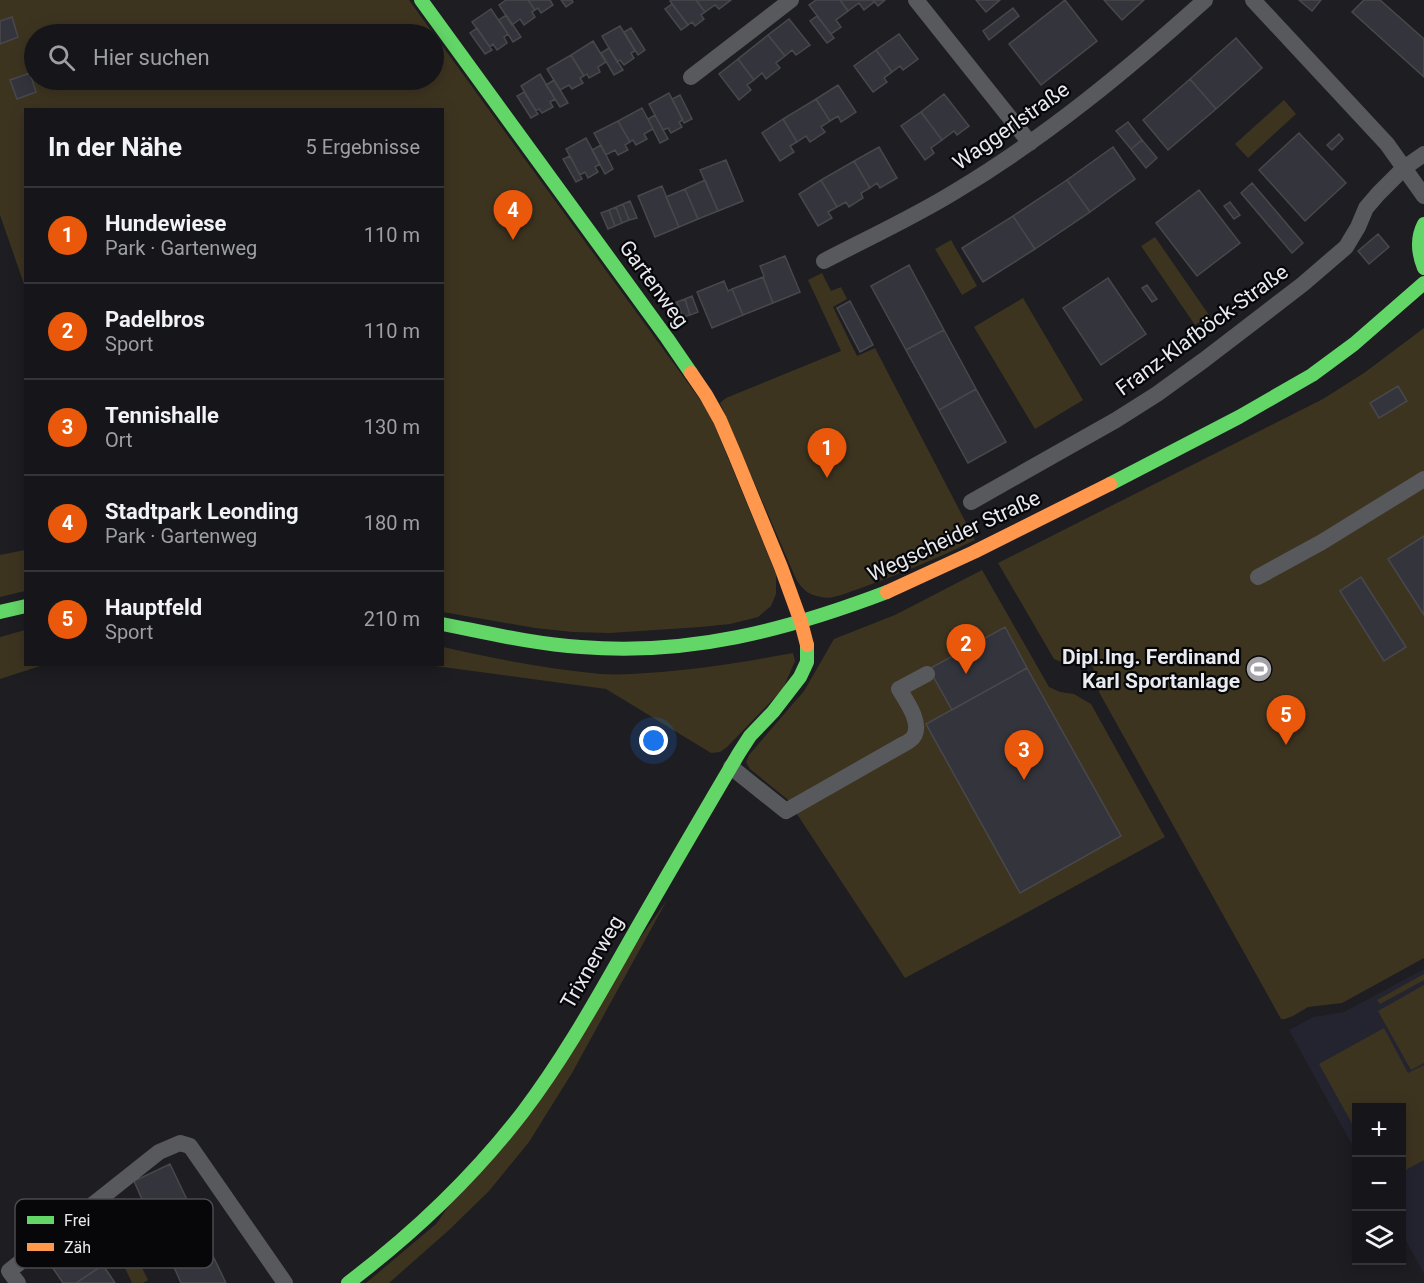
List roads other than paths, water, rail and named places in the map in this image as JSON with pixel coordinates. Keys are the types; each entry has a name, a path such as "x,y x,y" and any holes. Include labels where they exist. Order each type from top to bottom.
{"street":[{"name":"Gartenweg","path":"421,0 438,24"},
{"path":"916,0 1030,143"},
{"name":"Waggerlstraße","path":"824,261 909,219 1030,143 1059,123 1151,48 1205,0"},
{"path":"1253,0 1387,144 1424,196"},
{"path":"691,77 789,2"},
{"name":"Gartenweg","path":"444,32 706,395 720,420 782,567 801,622"},
{"name":"Franz-Klafböck-Straße","path":"971,502 1116,420 1213,354 1318,272 1346,247 1366,208 1404,168 1424,154"},
{"path":"1424,224 1418,241 1419,255 1424,268"},
{"name":"Wegscheider Straße","path":"444,624 510,638 567,646 616,649 712,642 756,634 826,615 888,592 958,560 1244,415 1328,363 1372,329 1424,283"},
{"path":"1258,577 1322,542 1424,479"},
{"path":"0,612 24,606"},
{"name":"Trixnerweg","path":"348,1283 375,1264 463,1183 497,1144 571,1044 730,767 750,736 773,712 800,677 807,662 808,647 801,622"},
{"path":"730,767 786,811 914,737 916,721 899,689 927,674"},
{"path":"99,1199 159,1152 180,1143 190,1146 285,1283"},
{"path":"15,1265 9,1270 18,1283"}],"place":[{"name":"Stadtpark Leonding","path":"513,240"},
{"name":"Hundewiese","path":"827,478"},
{"name":"Dipl.Ing. Ferdinand Karl Sportanlage","path":"1259,669"},
{"name":"Padelbros","path":"966,674"},
{"name":"Hauptfeld","path":"1286,745"},
{"name":"Tennishalle","path":"1024,780"}]}
